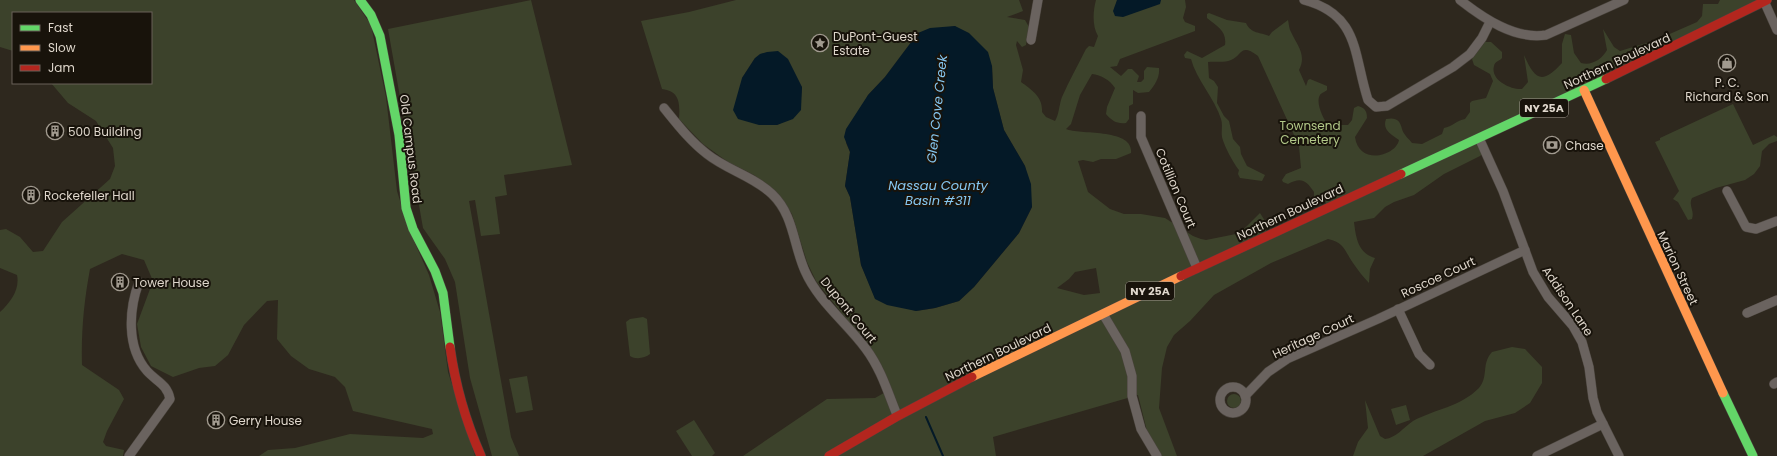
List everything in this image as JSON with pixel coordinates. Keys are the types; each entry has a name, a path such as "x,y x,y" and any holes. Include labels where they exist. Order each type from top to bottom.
{"main road":[{"name":"Old Campus Road","path":"360,0 371,15 380,36 399,135 406,208 435,271 443,293 453,367 474,440 481,456"},
{"name":"Northern Boulevard","path":"829,456 897,415 1197,268 1584,90 1765,1"},
{"name":"Marion Street","path":"1584,90 1615,161 1753,456"}],"street":[{"path":"1031,40 1038,0"},
{"path":"1304,0 1328,9 1343,23 1350,36 1368,100 1373,106 1379,107 1395,102 1464,59 1475,48 1490,22"},
{"path":"1460,0 1490,22 1519,33 1539,36 1624,0"},
{"path":"1765,1 1777,30"},
{"name":"Dupont Court","path":"664,108 687,136 708,154 752,179 772,194 788,215 801,261 808,277 816,289 866,349 880,372 897,415"},
{"name":"Cotillion Court","path":"1141,116 1141,137 1197,268"},
{"name":"Addison Lane","path":"1479,138 1504,191 1525,250 1539,283 1573,326 1582,342 1589,367 1593,398 1603,424 1619,456"},
{"path":"1727,191 1746,227 1756,229 1777,221"},
{"name":"Roscoe Court","path":"1430,365 1419,354 1398,309 1525,250"},
{"path":"129,456 170,399 168,389 154,378 143,365 134,342 132,310 133,298 139,282"},
{"path":"1747,314 1777,300"},
{"name":"Heritage Court","path":"1246,396 1268,372 1287,358 1398,309"},
{"path":"1104,314 1125,350 1132,376 1132,396 1141,429 1157,456"},
{"path":"1537,456 1603,424"},
{"name":"Old Campus Road","path":"472,456 474,440"}],"green space":[{"path":"0,0 354,0 371,25 386,97 397,191 408,227 429,275 440,312 448,372 475,456 259,456 268,450 295,448 350,434 423,438 433,434 432,429 353,411 345,387 335,377 309,369 291,356 277,339 278,300 267,301 244,325 228,355 215,366 199,368 173,377 151,366 141,347 137,324 153,281 144,260 122,254 90,269 83,317 82,365 119,390 124,399 107,431 103,442 106,446 124,450 123,456 0,456 0,312 14,295 18,280 17,275 0,268 0,230 6,229 20,237 33,252 43,251 62,222 110,179 115,166 113,148 96,121 68,103 52,84 152,84 152,12 12,12 12,51 0,47"},
{"path":"531,0 572,165 504,175 507,195 495,197 500,234 481,236 475,200 469,201 511,437 519,456 492,456 470,378 455,282 445,259 423,228 388,29"},
{"name":"Townsend Cemetery","path":"736,0 1019,0 1023,11 1007,17 1025,20 1029,27 1026,45 1022,47 1017,41 1016,45 1023,70 1021,82 1033,91 1039,98 1042,112 1046,117 1055,121 1062,97 1086,49 1089,46 1094,47 1098,36 1094,18 1096,0 1185,0 1186,7 1183,18 1185,22 1195,26 1195,31 1120,59 1117,66 1110,67 1121,76 1128,69 1132,69 1139,76 1137,82 1141,82 1144,79 1144,71 1147,67 1159,68 1157,81 1149,92 1138,93 1133,90 1133,104 1129,106 1129,119 1126,123 1115,122 1106,114 1107,107 1115,88 1105,78 1092,74 1080,95 1071,124 1066,129 1115,136 1124,140 1130,145 1131,153 1116,159 1101,159 1093,162 1083,160 1078,161 1088,192 1110,209 1124,214 1141,214 1165,218 1193,236 1206,240 1236,234 1243,230 1260,213 1265,221 1265,228 1268,235 1327,207 1325,200 1321,202 1314,200 1314,192 1306,182 1300,180 1288,184 1283,182 1282,180 1286,174 1301,168 1299,146 1258,56 1248,50 1242,51 1235,58 1228,61 1208,62 1209,78 1214,81 1218,87 1217,103 1224,116 1229,121 1233,139 1240,147 1241,154 1247,166 1265,175 1262,181 1240,178 1238,174 1239,170 1229,155 1223,141 1222,121 1218,112 1197,74 1191,59 1185,58 1184,55 1187,51 1202,58 1225,45 1223,32 1218,26 1207,18 1207,14 1209,13 1227,20 1246,23 1253,31 1269,36 1288,20 1290,31 1302,55 1299,70 1306,86 1308,80 1310,79 1327,86 1327,90 1320,95 1319,98 1319,107 1326,123 1328,125 1348,125 1352,120 1354,108 1358,106 1364,109 1367,118 1355,137 1358,146 1363,152 1370,155 1377,155 1385,154 1391,150 1396,146 1399,140 1390,134 1386,129 1386,119 1392,118 1397,120 1400,123 1404,133 1412,143 1422,144 1442,134 1444,128 1465,119 1470,112 1470,103 1472,101 1486,98 1493,81 1490,74 1474,65 1472,59 1485,42 1491,42 1502,52 1502,58 1495,63 1494,66 1495,76 1498,80 1512,88 1522,89 1528,82 1524,55 1532,70 1536,74 1540,77 1549,75 1562,63 1562,44 1565,34 1571,35 1574,53 1581,63 1589,64 1599,59 1607,50 1603,29 1614,47 1620,51 1656,40 1697,22 1702,16 1703,4 1718,4 1720,0 1767,0 1479,138 1483,153 1480,156 1444,174 1414,195 1385,207 1374,218 1354,222 1357,239 1361,249 1369,256 1375,258 1370,269 1369,283 1341,245 1328,239 1271,263 1214,295 1190,321 1174,335 1167,347 1162,368 1159,408 1177,456 1160,456 1147,431 1138,395 993,437 996,456 743,456 827,399 875,398 891,389 876,356 816,281 807,262 792,214 774,191 754,175 728,162 703,144 679,119 679,103 676,95 668,90 662,89 641,21 689,12","holes":["955,26 992,66 993,88 1004,130 1025,166 1032,207 1019,233 974,287 959,301 935,308 916,311 875,298 861,265 850,197 845,186 850,152 846,143 868,95 885,77 918,33","755,58 802,87 800,109 796,115 777,125 742,78","1096,268 1100,293 1084,295 1057,288 1069,279 1075,272"]},
{"path":"1733,104 1753,145 1774,135 1777,137 1777,141 1769,144 1762,151 1760,166 1754,174 1745,180 1716,188 1692,198 1691,203 1693,216 1692,219 1688,220 1678,202 1673,199 1679,191 1655,142 1660,140 1660,138"},
{"path":"643,317 647,319 650,354 646,357 635,358 630,356 626,322 630,319"},
{"path":"1512,347 1525,349 1542,367 1542,383 1530,403 1515,413 1485,421 1423,456 1353,456 1358,442 1368,428 1365,400 1380,436 1385,439 1393,437 1413,421 1456,404 1472,394 1482,384 1487,361 1492,352"},
{"path":"527,376 533,410 516,413 509,379"},
{"path":"1231,394 1237,394 1241,398 1241,404 1237,408 1231,408 1227,404 1227,398"},
{"path":"1406,405 1410,420 1396,425 1391,409"},
{"path":"694,420 715,453 712,456 692,456 676,431"}],"water":[{"path":"1117,0 1161,0 1160,4 1123,17 1115,16 1113,11"},
{"name":"Nassau County Basin #311","path":"955,26 969,33 988,52 992,66 993,88 1004,130 1025,166 1031,184 1032,207 1019,233 974,287 959,301 935,308 916,311 887,305 875,299 861,265 850,197 845,186 850,152 844,137 846,129 868,95 885,77 918,33 930,28"},
{"path":"778,51 788,59 802,87 801,110 793,119 777,125 759,125 738,119 733,110 742,78 755,58 760,54"}],"waterway":[{"name":"Glen Cove Creek","path":"926,417 943,456"}],"traffic: fast":[{"path":"360,0 371,15 380,36 399,135 406,208 413,229 435,271 443,293 450,347"},
{"path":"1401,174 1606,79"},
{"path":"1723,393 1753,456"}],"traffic: slow":[{"path":"1584,90 1723,393"},
{"path":"972,377 1181,276"}],"traffic: jam":[{"path":"1606,79 1767,0"},
{"path":"1181,276 1401,174"},
{"path":"450,347 462,402 481,456"},
{"path":"829,456 896,417 972,377"}],"place":[{"name":"DuPont-Guest Estate","path":"820,43"},
{"name":"P. C. Richard & Son","path":"1727,63"},
{"name":"500 Building","path":"55,131"},
{"name":"Chase","path":"1552,145"},
{"name":"Rockefeller Hall","path":"31,195"},
{"name":"Tower House","path":"120,282"},
{"name":"Gerry House","path":"216,420"}]}
